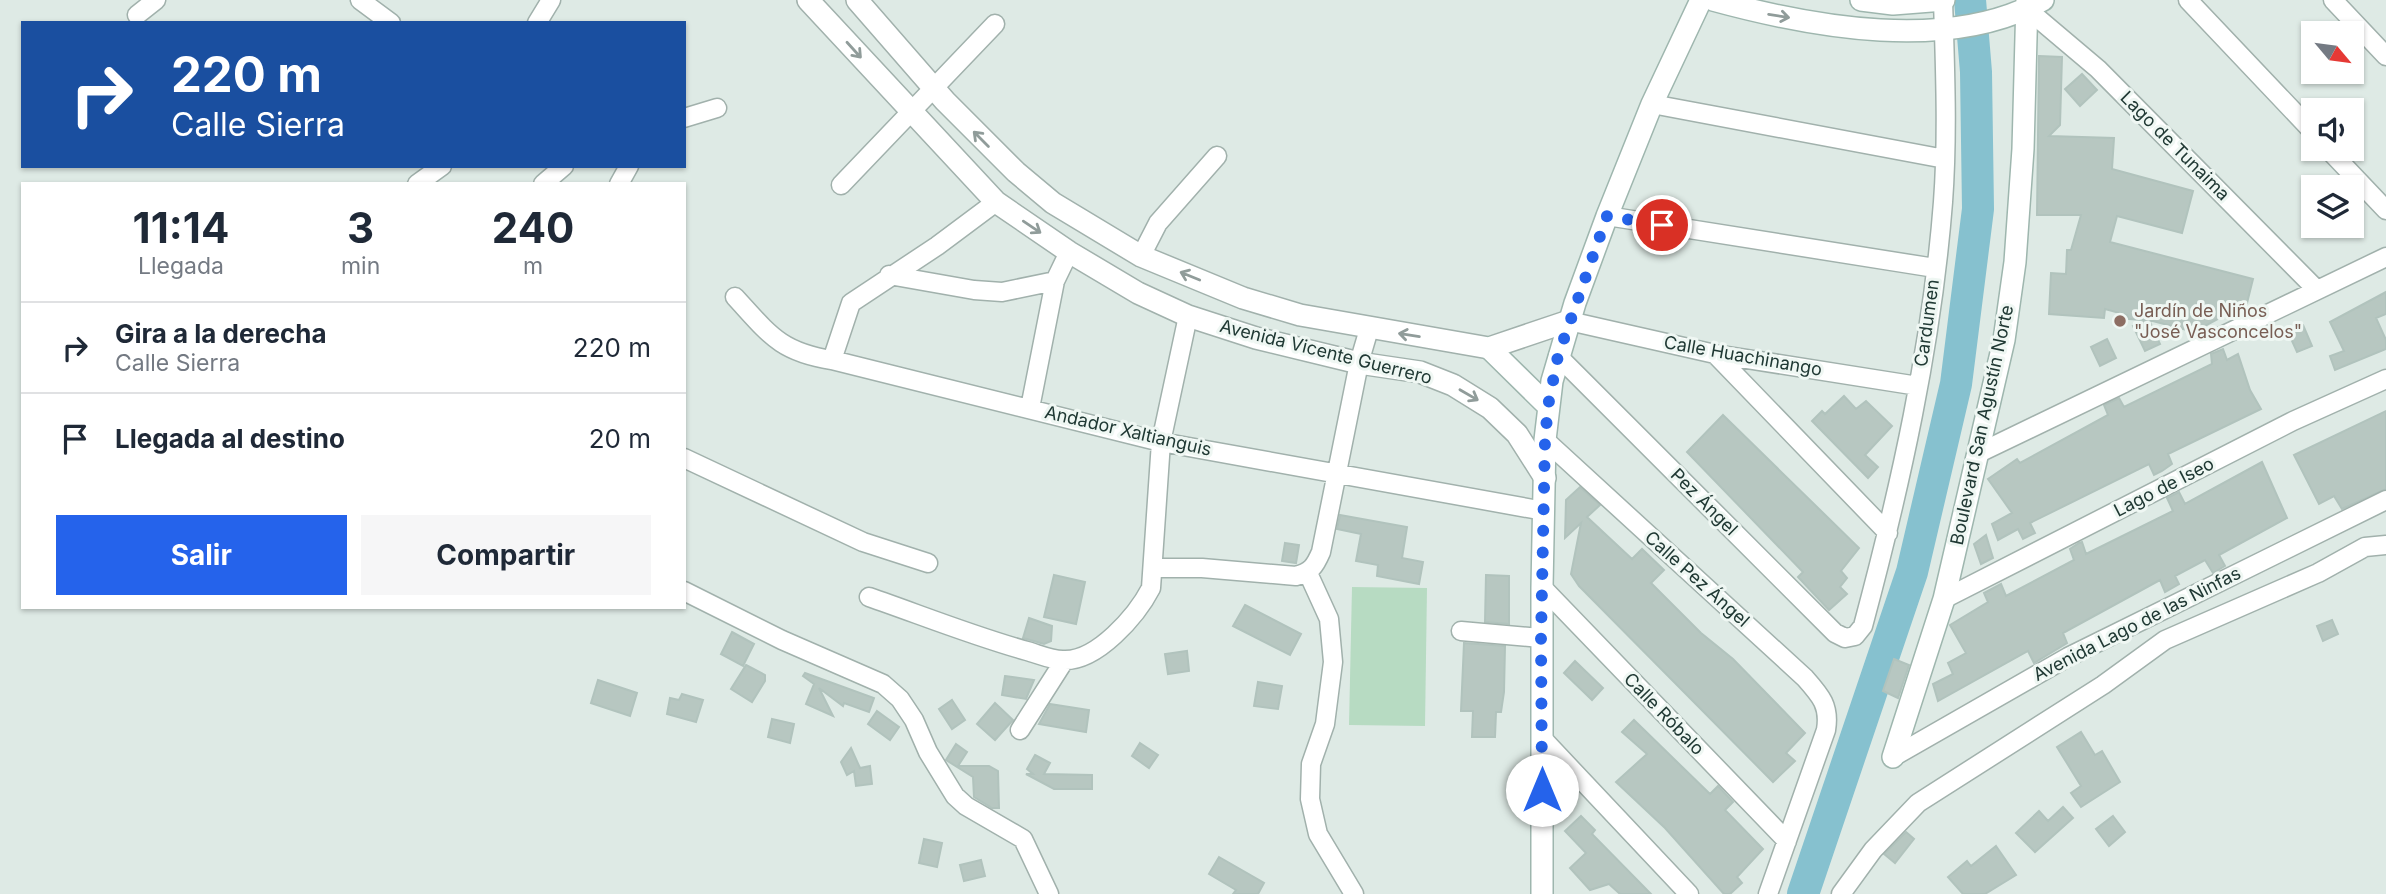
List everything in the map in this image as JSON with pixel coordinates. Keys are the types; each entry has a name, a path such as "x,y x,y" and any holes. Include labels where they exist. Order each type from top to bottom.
{"main road":[{"name":"Avenida Vicente Guerrero","path":"808,0 996,202 1069,252 1138,293 1188,316 1255,338 1359,363 1420,372 1453,385 1490,408 1517,434 1545,478"},
{"name":"Avenida Vicente Guerrero","path":"857,0 991,150 1053,203 1141,256 1243,298 1300,315 1489,348 1569,321"},
{"path":"1542,894 1541,638 1548,406 1558,356 1607,216 1652,104 1701,0"},
{"path":"1713,0 1759,13 1878,29 1951,28 2003,19 2032,3"},
{"path":"1861,0 1893,4 1943,0"},
{"name":"Boulevard San Agustín Norte","path":"1893,757 1944,599 2004,340 2015,262 2032,3"},
{"path":"1489,348 1548,406"}],"street":[{"path":"137,15 156,0"},
{"path":"360,0 388,21"},
{"path":"538,21 551,0"},
{"name":"Cardumen","path":"1855,636 1863,626 1888,533 1918,386 1935,268 1945,159 1951,28 1943,0"},
{"path":"2188,0 2301,119"},
{"path":"2333,0 2386,56"},
{"name":"Lago de Tunaima","path":"2032,3 2316,289"},
{"path":"841,185 912,114 933,88 995,24"},
{"path":"1652,104 1945,159"},
{"path":"686,117 717,108"},
{"path":"1141,256 1158,223 1217,156"},
{"path":"2339,161 2386,210"},
{"path":"420,182 439,168"},
{"path":"545,182 562,168"},
{"path":"832,360 846,311 851,303 889,275 937,246 996,202"},
{"path":"1607,216 1935,268"},
{"path":"1030,408 1055,281 1069,252"},
{"path":"1979,453 2386,257"},
{"path":"889,275 974,290 1002,292 1055,281"},
{"name":"Andador Xaltianguis","path":"735,297 783,345 804,356 832,360 1161,442 1544,511"},
{"path":"869,597 1006,645 1065,661 1088,653 1115,636 1141,607 1151,589 1161,442 1188,316"},
{"name":"Calle Huachinango","path":"1569,321 1715,354 1918,386"},
{"path":"1154,568 1202,568 1296,576 1308,573 1321,552 1359,363 1369,329"},
{"path":"1715,354 1888,533"},
{"name":"Pez Ángel","path":"1558,356 1835,633 1845,638 1855,636"},
{"name":"Lago de Iseo","path":"1944,599 2293,421 2386,379"},
{"name":"Calle Pez Ángel","path":"1545,440 1805,678 1824,700 1829,715 1826,730 1787,841"},
{"path":"686,459 852,537 928,563"},
{"name":"Avenida Lago de las Ninfas","path":"1893,757 2068,657 2386,500"},
{"path":"1841,894 1873,850 1918,803 2103,685 2165,640 2318,573 2365,547 2386,545"},
{"path":"1308,573 1329,619 1333,662 1325,724 1311,764 1310,799 1318,834 1354,894"},
{"name":"Calle Róbalo","path":"1542,587 1787,841"},
{"path":"686,592 782,640 883,684 907,710 955,796 966,806 1023,839 1049,894"},
{"path":"1461,631 1541,638"},
{"path":"1020,730 1065,661"},
{"path":"1542,737 1689,894"},
{"path":"1768,894 1787,841"}],"green space":[{"path":"1352,587 1427,588 1425,726 1349,725"}],"building":[{"path":"2039,56 2062,57 2060,125 2049,136 2114,138 2112,169 2193,191 2182,233 2117,216 2110,242 2253,279 2247,303 2194,332 2149,320 2160,344 2145,351 2133,326 2144,320 2129,319 2127,315 2105,309 2104,318 2049,314 2051,273 2066,274 2067,250 2071,250 2081,215 2037,215"},
{"path":"2082,74 2097,90 2080,106 2065,89"},
{"path":"2386,292 2386,314 2376,318 2386,340 2386,349 2335,370 2330,356 2344,351 2330,322"},
{"path":"2303,325 2312,346 2297,352 2288,332"},
{"path":"2107,339 2116,358 2100,366 2091,347"},
{"path":"2223,349 2227,360 2238,354 2250,390 2261,409 2168,454 2172,464 2154,475 2149,464 2030,523 2035,533 2023,539 2018,529 1998,540 1992,524 2012,513 1988,479 2017,459 2020,463 2108,415 2104,405 2119,398 2124,407 2212,364 2211,354"},
{"path":"1844,396 1856,409 1866,401 1892,426 1865,455 1878,467 1868,478 1812,421 1822,411 1825,414"},
{"path":"2386,411 2386,489 2342,509 2334,496 2319,504 2294,455"},
{"path":"1723,415 1859,548 1841,571 1847,578 1840,587 1847,594 1829,610 1798,577 1803,572 1687,452"},
{"path":"2262,462 2287,518 2219,555 2225,566 2213,573 2205,560 2175,576 2179,584 2165,592 2160,580 2063,633 2067,643 2034,663 2028,651 1938,701 1933,684 1953,674 1948,663 1966,653 1950,625 1988,602 1984,593 2001,584 2006,596 2074,560 2070,549 2079,543 2082,542 2086,554 2173,511 2167,498 2179,492 2185,504"},
{"path":"1580,487 1600,505 1587,517 1632,559 1642,549 1664,570 1651,583 1701,633 1733,659 1805,733 1786,753 1795,761 1773,782 1579,586 1571,574 1581,523 1565,538 1566,500"},
{"path":"1340,515 1407,527 1402,558 1423,562 1419,584 1377,576 1378,565 1356,561 1361,534 1337,529"},
{"path":"1986,535 1993,558 1981,564 1974,544"},
{"path":"1285,543 1299,545 1296,563 1282,561"},
{"path":"1054,575 1085,582 1076,624 1044,617"},
{"path":"1486,575 1509,576 1509,624 1485,622"},
{"path":"1245,605 1301,634 1290,655 1233,626"},
{"path":"1029,618 1052,626 1051,641 1044,644 1023,638"},
{"path":"2332,620 2338,634 2323,641 2317,626"},
{"path":"732,632 754,644 743,666 721,654"},
{"path":"1464,643 1505,646 1504,692 1501,712 1496,712 1495,737 1472,737 1473,711 1461,711"},
{"path":"1187,651 1189,671 1168,674 1165,654"},
{"path":"1894,659 1909,665 1898,698 1883,691"},
{"path":"1575,661 1603,688 1592,700 1564,673"},
{"path":"746,665 765,675 765,681 752,702 731,689"},
{"path":"805,673 874,698 869,712 844,703 843,706 819,688 833,716 806,704 814,684 803,676"},
{"path":"1005,676 1034,680 1026,699 1002,695"},
{"path":"598,680 637,693 630,716 591,703"},
{"path":"1258,682 1282,686 1278,709 1254,706"},
{"path":"682,694 703,700 696,722 667,714 670,698 679,700"},
{"path":"952,700 965,720 952,729 939,709"},
{"path":"995,703 1013,720 995,740 977,724"},
{"path":"1050,704 1089,710 1086,732 1039,724"},
{"path":"877,711 899,727 890,740 868,724"},
{"path":"772,719 794,724 790,743 768,737"},
{"path":"1634,720 1710,794 1718,786 1733,802 1725,810 1763,849 1737,877 1742,883 1730,894 1724,894 1665,828 1616,782 1647,754 1622,732"},
{"path":"2081,732 2095,755 2102,751 2120,782 2081,807 2071,793 2081,786 2057,747"},
{"path":"1140,743 1158,755 1149,768 1132,756"},
{"path":"956,744 967,752 958,766 989,766 998,771 999,808 992,808 974,797 973,777 946,760"},
{"path":"851,748 860,768 870,766 872,784 856,786 854,771 847,775 841,762"},
{"path":"1035,755 1050,763 1044,774 1092,775 1092,789 1054,789 1026,774 1033,774 1027,769"},
{"path":"2063,807 2073,818 2035,852 2016,833 2039,811 2048,821"},
{"path":"1581,816 1595,830 1592,834 1651,894 1620,894 1609,884 1590,890 1570,868 1586,853 1565,831"},
{"path":"2113,816 2125,832 2109,846 2096,829"},
{"path":"1906,832 1914,839 1895,863 1884,854"},
{"path":"924,839 942,843 937,867 919,863"},
{"path":"1996,846 2016,875 1985,894 1963,894 1948,877 1967,861 1971,866"},
{"path":"1219,857 1264,883 1258,894 1233,894 1236,890 1209,874"},
{"path":"981,860 985,876 964,881 960,865"}],"waterway":[{"path":"1803,894 1912,572 1956,384 1978,209 1976,72 1970,0"}],"place":[{"name":"Jardín de Niños \"José Vasconcelos\"","path":"2120,321"}],"route":[{"path":"1542,790 1541,638 1545,440 1552,381 1575,303 1607,216 1662,225"}]}
